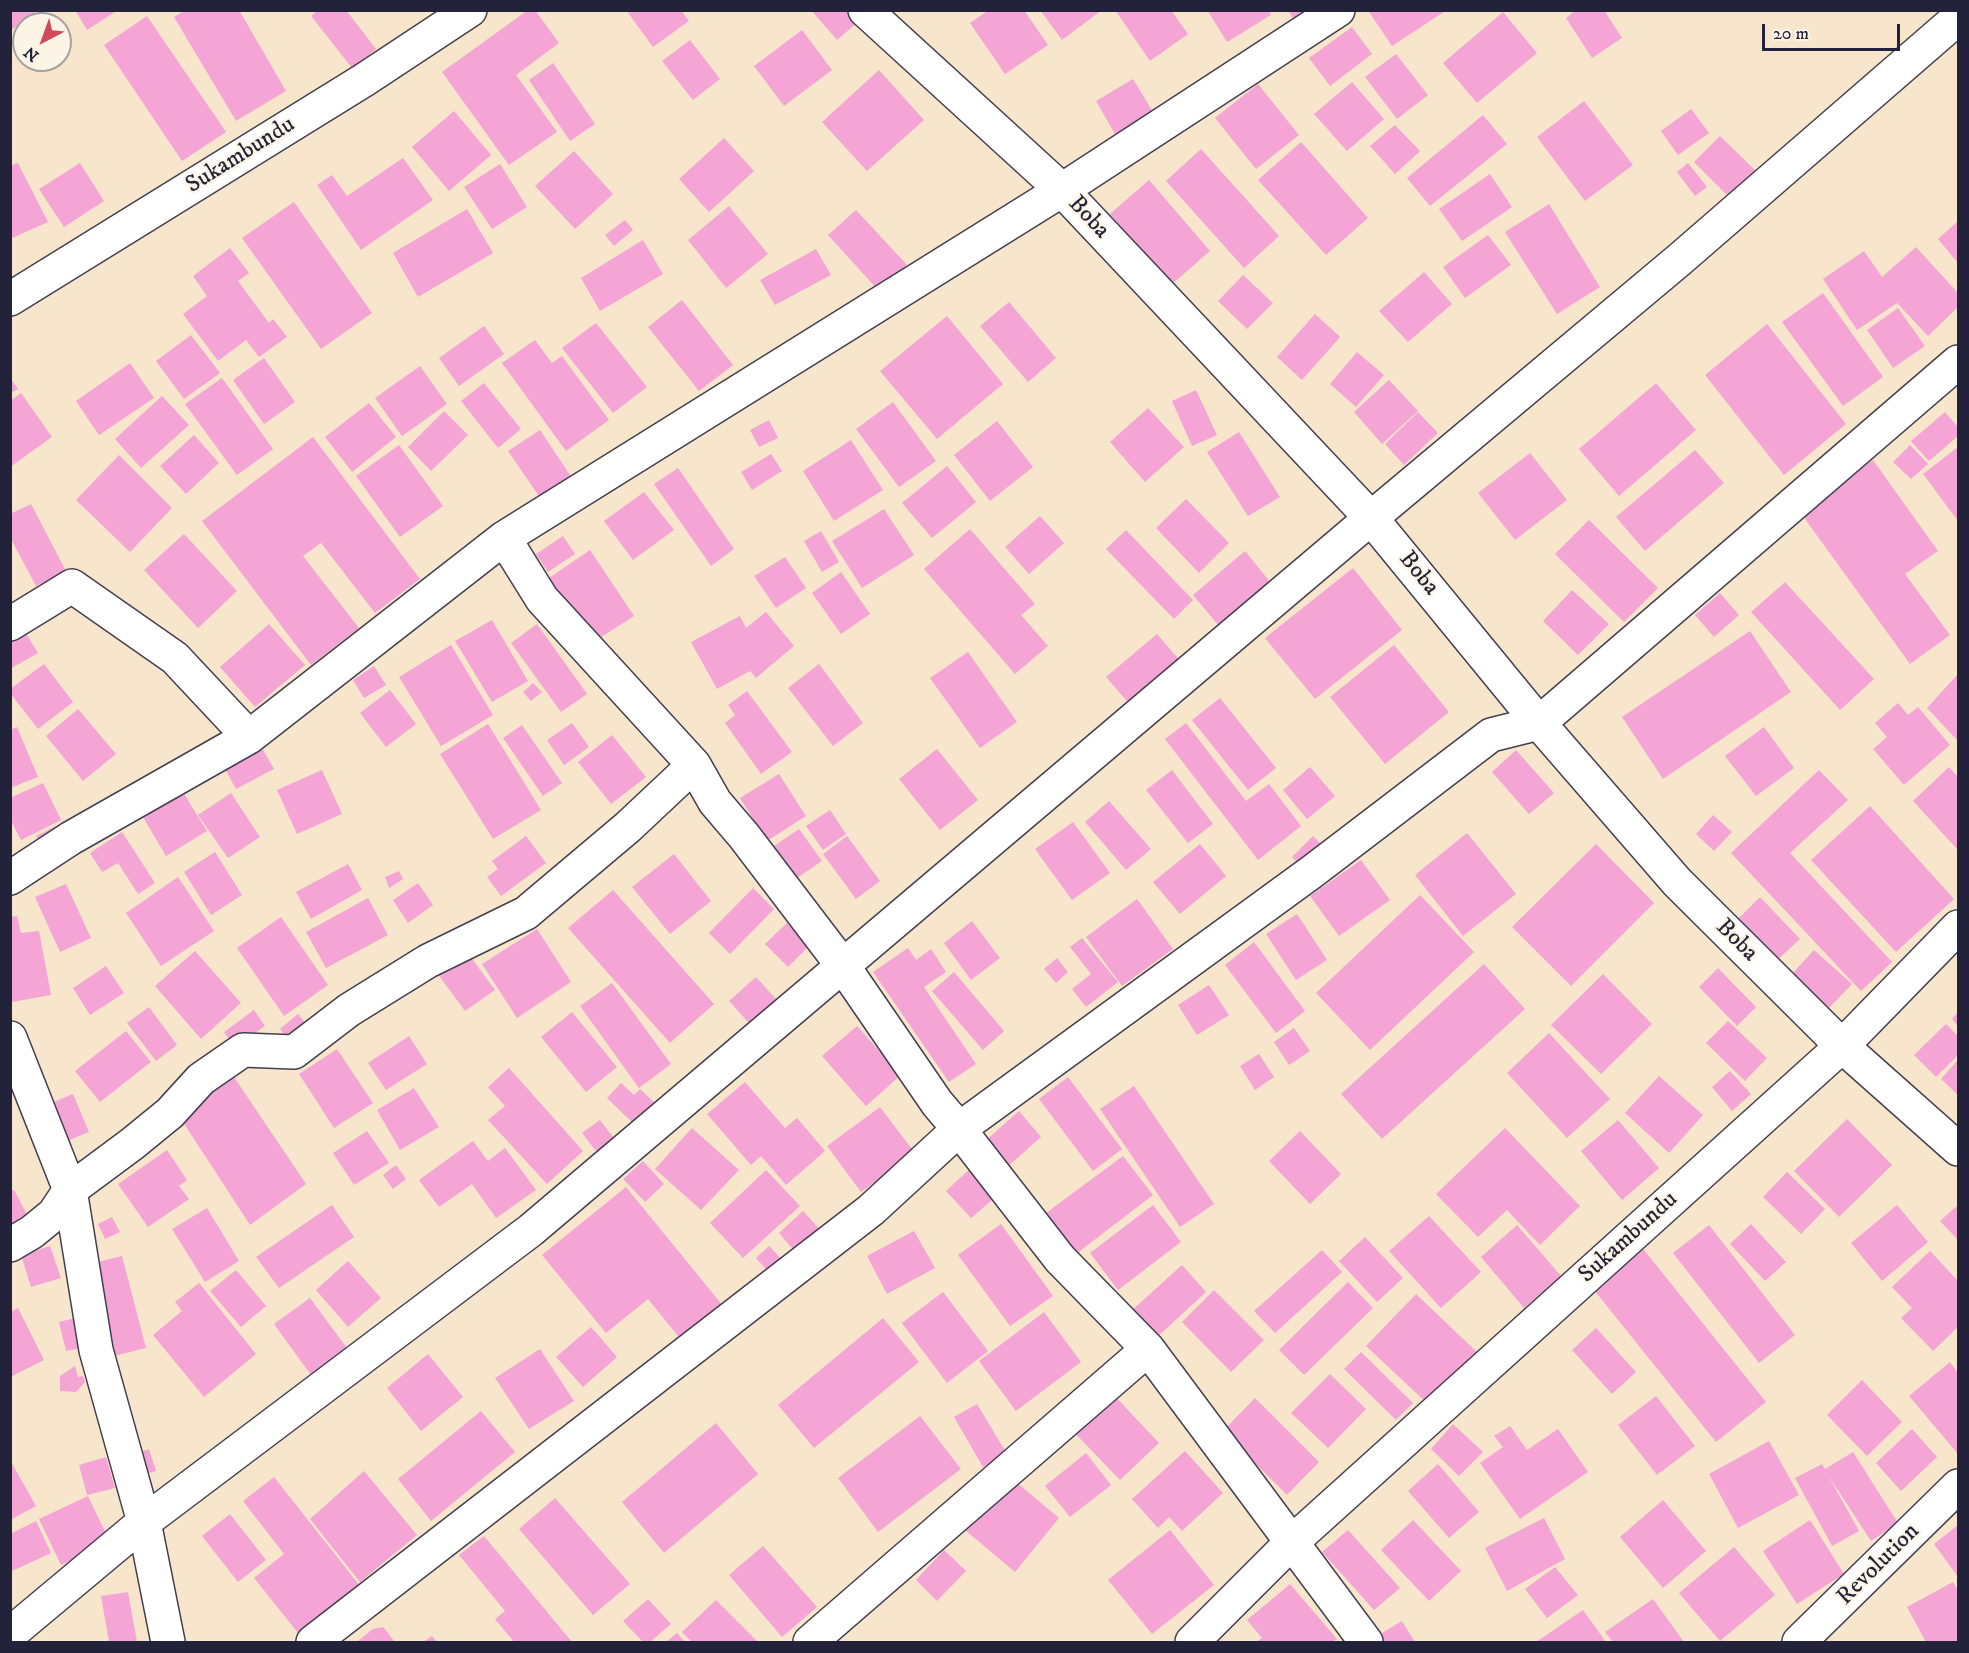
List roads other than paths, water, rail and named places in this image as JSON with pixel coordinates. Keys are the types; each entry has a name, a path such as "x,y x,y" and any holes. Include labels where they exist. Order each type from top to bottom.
{"street":[{"name":"Sukambundu","path":"10,299 364,80 470,10"},
{"name":"Boba","path":"865,10 1062,190 1371,518 1539,723 1677,882 1842,1046 1959,1149"},
{"path":"10,878 71,837 249,737 504,538 1062,190 1338,10"},
{"path":"10,1634 144,1522 531,1230 1679,260 1959,18"},
{"path":"313,1642 871,1210 959,1129 1304,878 1491,735 1539,723 1959,362"},
{"path":"504,538 542,599 694,765 715,802 744,836 843,966 937,1103 1060,1259 1148,1349 1366,1642"},
{"path":"10,624 72,586 175,658 249,737"},
{"path":"10,1245 32,1232 54,1214 70,1190 170,1113 201,1079 243,1050 294,1052 348,1010 428,961 526,913 628,827 694,765"},
{"name":"Sukambundu","path":"1192,1642 1292,1542 1842,1046 1959,927"},
{"path":"10,1038 70,1190 96,1350 144,1522 168,1642"},
{"path":"810,1642 1148,1349"},
{"name":"Revolution","path":"1799,1642 1959,1486"}]}
